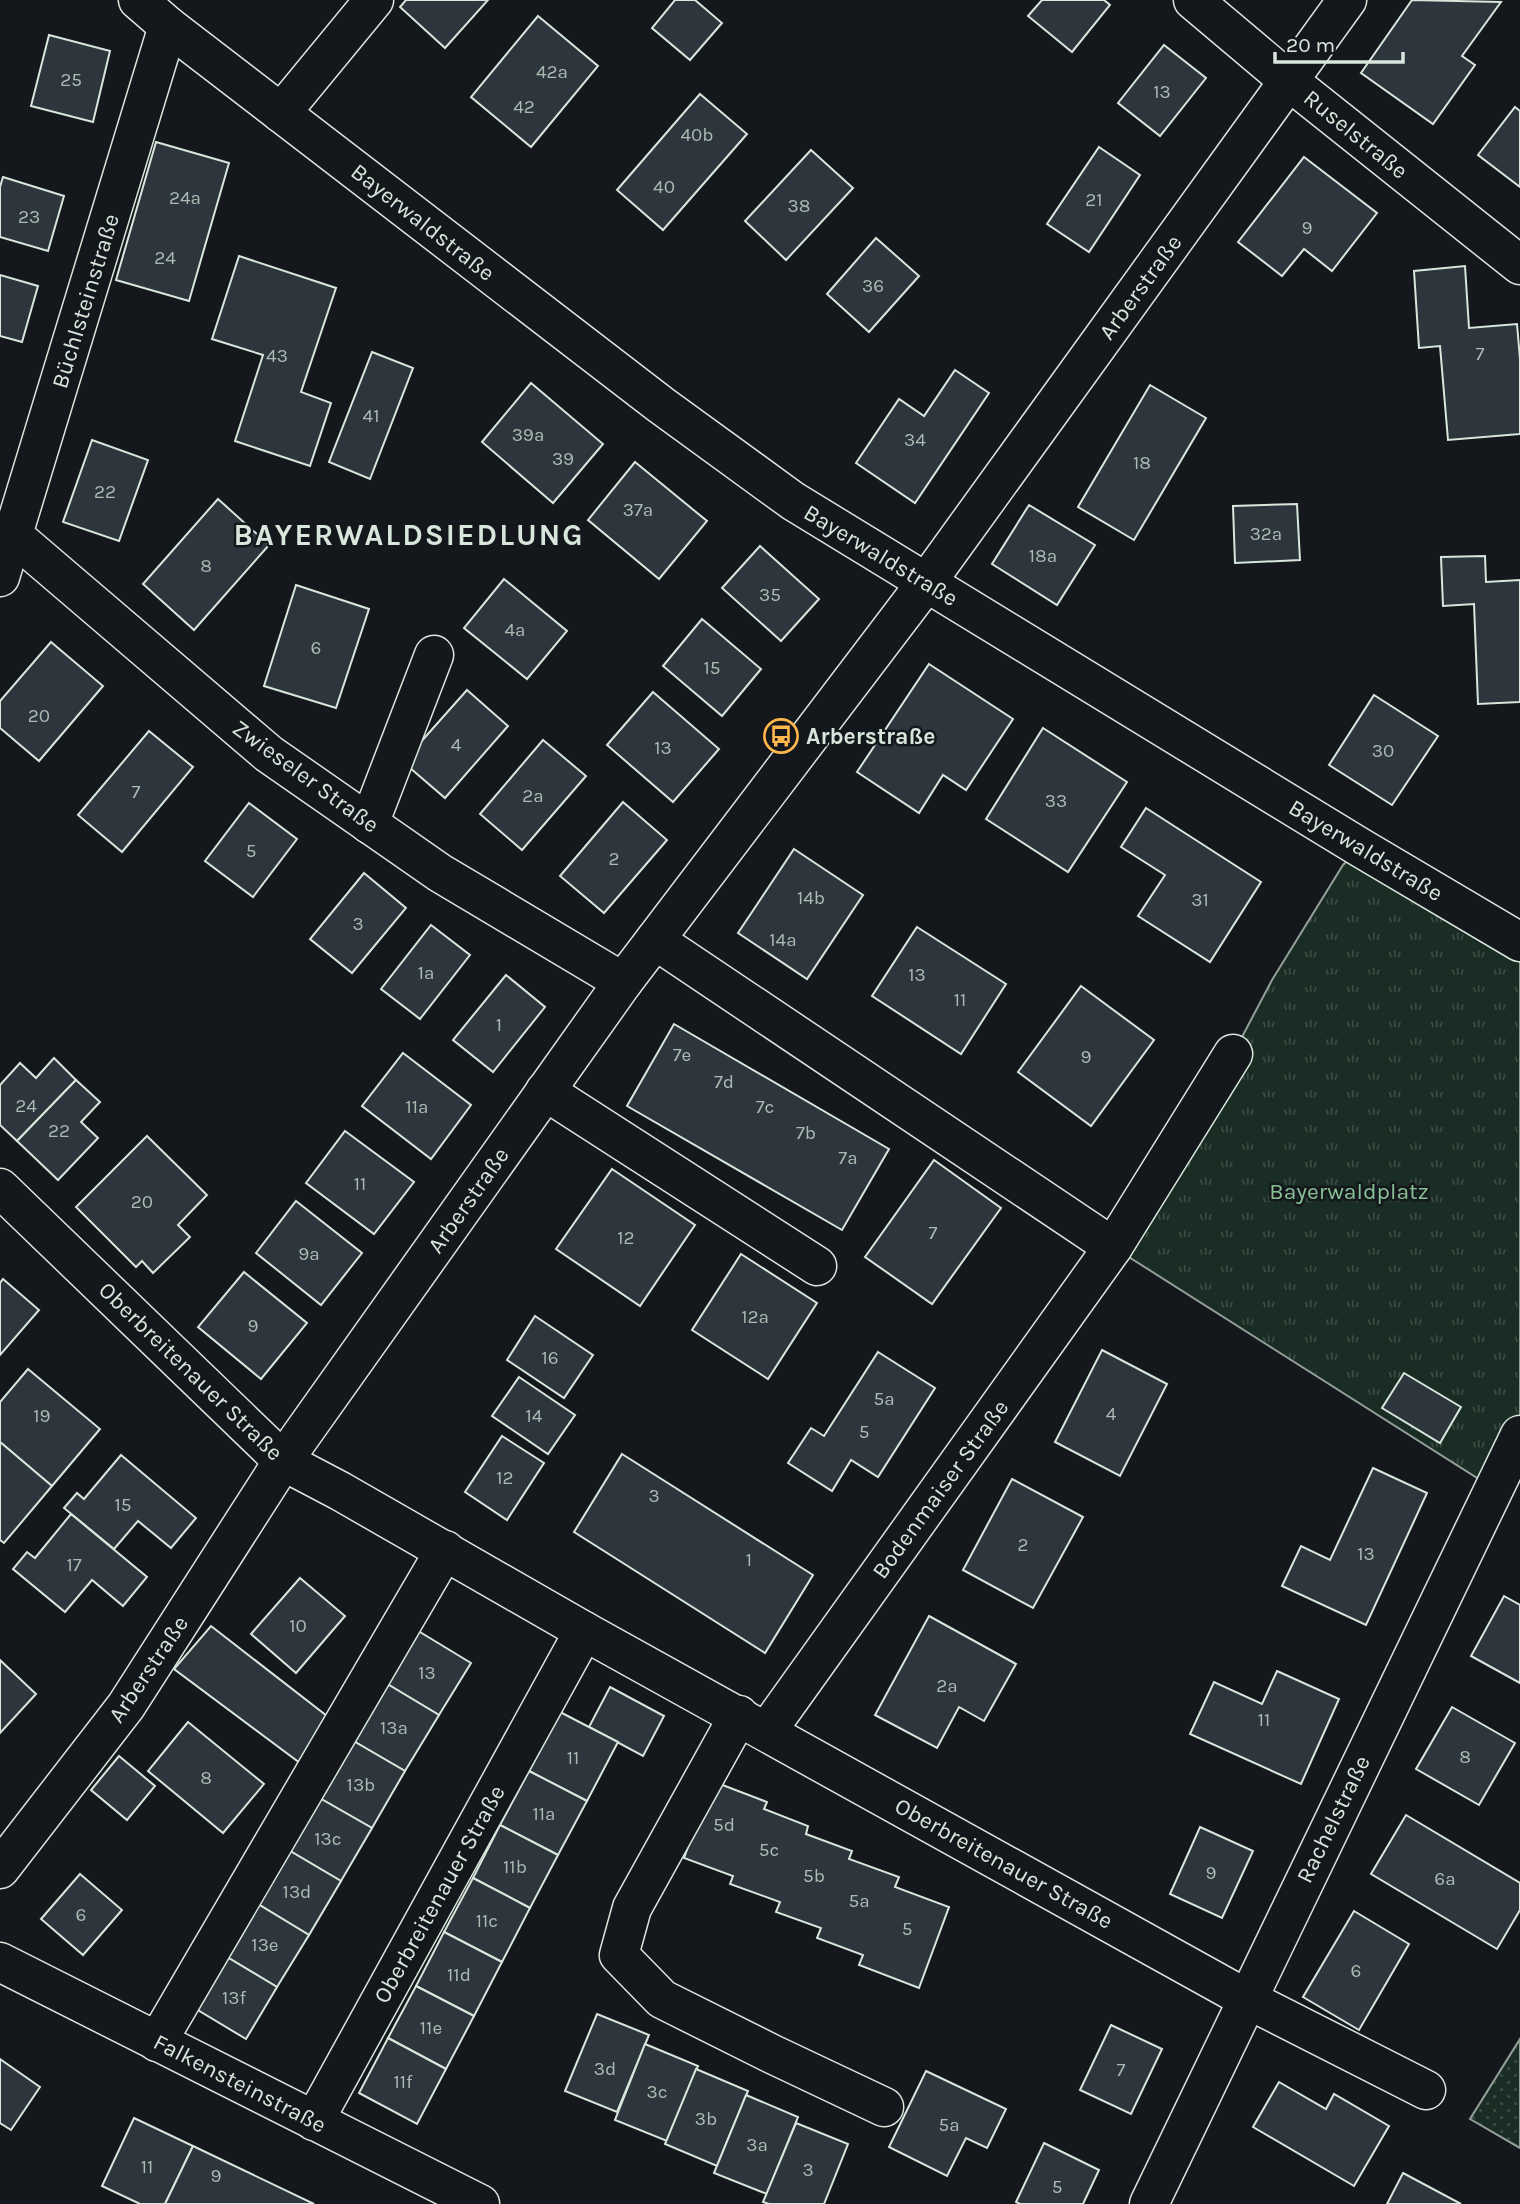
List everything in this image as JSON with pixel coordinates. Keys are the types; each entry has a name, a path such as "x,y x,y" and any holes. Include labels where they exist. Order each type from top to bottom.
{"street":[{"name":"Bayerwaldstraße","path":"138,0 168,26 661,405 793,501 1520,942"},
{"path":"281,113 374,0"},
{"name":"Ruselstraße","path":"1194,0 1289,81 1520,265"},
{"name":"Arberstraße","path":"0,1869 126,1706 283,1461 623,982 926,583 1347,0"},
{"name":"Büchlsteinstraße","path":"0,577 168,26"},
{"name":"Zwieseler Straße","path":"14,536 269,754 440,873 623,982"},
{"path":"369,824 434,655"},
{"path":"655,940 1113,1247"},
{"name":"Bodenmaiser Straße","path":"884,2106 662,1999 619,1955 632,1908 753,1723 1113,1247 1233,1054"},
{"path":"545,1091 817,1266"},
{"name":"Oberbreitenauer Straße","path":"0,1188 283,1461 1247,1999 1426,2090"},
{"name":"Rachelstraße","path":"1149,2204 1520,1435"},
{"path":"157,2042 445,1550"},
{"name":"Oberbreitenauer Straße","path":"314,2121 584,1631"},
{"name":"Falkensteinstraße","path":"0,1962 480,2204"}],"green space":[{"name":"Bayerwaldplatz","path":"1361,848 1520,942 1520,1435 1493,1488 1113,1247 1233,1054 1272,980 1343,865"},
{"path":"1520,2039 1520,2148 1470,2119"}],"building":[{"path":"406,0 488,0 445,48 400,7"},
{"path":"675,0 695,0 722,23 690,60 652,28"},
{"path":"1042,0 1104,0 1110,5 1072,52 1028,16"},
{"path":"1412,0 1501,2 1462,56 1475,65 1433,124 1361,73"},
{"path":"538,16 598,66 531,147 471,97"},
{"path":"49,35 110,51 93,122 31,106"},
{"path":"1164,45 1206,78 1160,136 1118,103"},
{"path":"700,94 747,134 663,230 617,190"},
{"path":"1515,107 1520,111 1520,187 1478,155"},
{"path":"156,142 229,163 189,301 116,280"},
{"path":"1099,147 1140,175 1089,252 1047,224"},
{"path":"811,150 853,188 786,260 745,221"},
{"path":"1304,157 1377,213 1332,271 1304,249 1282,276 1238,242"},
{"path":"3,177 64,196 48,251 0,237 0,187"},
{"path":"876,238 919,276 869,332 827,294"},
{"path":"239,256 336,288 301,392 331,403 310,466 235,441 263,355 212,339"},
{"path":"1465,266 1469,328 1517,324 1520,434 1448,440 1440,346 1419,348 1414,271"},
{"path":"0,275 38,286 22,342 0,336"},
{"path":"372,352 413,368 370,479 329,462"},
{"path":"955,370 989,393 915,503 856,463 899,399 924,416"},
{"path":"531,383 603,444 553,503 482,442"},
{"path":"1150,385 1206,418 1134,540 1078,507"},
{"path":"92,440 148,460 119,541 63,522"},
{"path":"635,462 707,521 659,579 588,520"},
{"path":"218,499 269,545 194,630 143,584"},
{"path":"1297,504 1300,560 1235,563 1233,506"},
{"path":"1029,505 1095,545 1057,605 992,564"},
{"path":"760,546 819,599 781,641 722,588"},
{"path":"1485,556 1486,582 1520,580 1520,702 1478,704 1474,604 1443,606 1441,557"},
{"path":"504,579 567,631 527,679 464,628"},
{"path":"296,585 369,609 336,708 264,686"},
{"path":"702,619 761,669 722,716 663,666"},
{"path":"51,642 103,686 39,761 0,728 0,701"},
{"path":"929,664 1013,719 966,790 943,775 919,813 857,772"},
{"path":"467,690 508,726 445,798 403,762"},
{"path":"653,692 719,749 673,802 607,745"},
{"path":"1374,695 1438,736 1392,805 1329,765"},
{"path":"1043,728 1127,782 1068,872 986,819"},
{"path":"149,731 193,767 122,852 78,815"},
{"path":"543,740 586,776 522,850 480,814"},
{"path":"623,802 667,840 604,913 560,876"},
{"path":"249,803 297,839 253,897 205,861"},
{"path":"1146,808 1261,882 1210,962 1138,916 1165,875 1121,847"},
{"path":"794,849 863,895 807,979 738,933"},
{"path":"364,873 406,908 352,973 310,939"},
{"path":"431,925 470,955 420,1019 381,989"},
{"path":"917,927 1006,984 961,1054 872,996"},
{"path":"506,975 545,1007 493,1072 453,1040"},
{"path":"1081,986 1154,1040 1091,1126 1018,1072"},
{"path":"674,1024 889,1149 842,1230 627,1106"},
{"path":"403,1053 471,1105 431,1159 362,1106"},
{"path":"54,1058 76,1080 17,1141 0,1125 0,1085 20,1063 36,1078"},
{"path":"76,1080 100,1102 81,1122 98,1138 58,1180 17,1141"},
{"path":"345,1131 414,1182 374,1234 306,1183"},
{"path":"147,1136 207,1195 178,1225 190,1237 153,1273 142,1261 136,1267 76,1207"},
{"path":"934,1160 1001,1208 932,1304 865,1257"},
{"path":"612,1169 695,1225 640,1306 556,1249"},
{"path":"296,1201 362,1253 321,1305 256,1253"},
{"path":"741,1254 817,1303 768,1379 692,1330"},
{"path":"244,1272 307,1323 261,1379 198,1327"},
{"path":"3,1279 39,1310 0,1355 0,1283"},
{"path":"535,1316 593,1355 564,1398 507,1360"},
{"path":"1102,1350 1167,1384 1120,1476 1055,1442"},
{"path":"878,1352 935,1388 878,1477 851,1460 832,1491 788,1463 811,1428 824,1436"},
{"path":"28,1369 100,1429 52,1486 0,1442 0,1402"},
{"path":"1404,1373 1461,1407 1440,1443 1382,1408"},
{"path":"519,1377 575,1415 548,1454 492,1416"},
{"path":"502,1436 544,1463 507,1520 465,1492"},
{"path":"0,1442 52,1486 4,1543 0,1540"},
{"path":"622,1454 813,1575 765,1653 574,1532"},
{"path":"121,1455 196,1518 171,1548 138,1521 114,1549 64,1508 77,1493 84,1499"},
{"path":"1373,1468 1427,1493 1366,1625 1282,1586 1301,1546 1330,1560"},
{"path":"1012,1479 1083,1517 1033,1608 963,1570"},
{"path":"71,1514 147,1577 123,1606 92,1580 65,1612 13,1569 27,1552 35,1558"},
{"path":"300,1578 345,1616 296,1673 251,1634"},
{"path":"1504,1596 1520,1605 1520,1683 1471,1656"},
{"path":"929,1616 1016,1664 984,1721 959,1707 937,1748 875,1715"},
{"path":"211,1626 327,1716 300,1763 174,1669"},
{"path":"415,1629 471,1663 439,1715 384,1682"},
{"path":"0,1660 36,1694 0,1733"},
{"path":"1277,1671 1339,1699 1301,1784 1190,1734 1214,1682 1262,1704"},
{"path":"384,1682 439,1715 405,1771 350,1739"},
{"path":"610,1687 664,1716 643,1756 589,1727"},
{"path":"1452,1707 1515,1743 1479,1805 1416,1769"},
{"path":"560,1712 618,1742 587,1801 529,1771"},
{"path":"188,1722 264,1784 223,1833 148,1771"},
{"path":"350,1739 405,1771 372,1828 316,1796"},
{"path":"119,1756 155,1786 127,1820 91,1790"},
{"path":"529,1771 587,1801 558,1855 500,1825"},
{"path":"712,1781 767,1802 764,1809 808,1826 806,1834 852,1851 849,1859 899,1877 895,1887 949,1907 919,1988 859,1965 863,1955 817,1938 821,1928 776,1912 780,1902 730,1884 733,1876 684,1858"},
{"path":"316,1796 372,1828 341,1881 285,1848"},
{"path":"1406,1815 1520,1883 1520,1910 1497,1949 1371,1874"},
{"path":"500,1825 558,1855 530,1908 473,1878"},
{"path":"1200,1827 1253,1851 1222,1918 1170,1894"},
{"path":"285,1848 341,1881 309,1935 253,1901"},
{"path":"80,1874 122,1910 83,1955 41,1919"},
{"path":"473,1878 530,1908 502,1962 444,1932"},
{"path":"253,1901 309,1935 277,1987 222,1954"},
{"path":"1354,1911 1409,1944 1359,2030 1303,1997"},
{"path":"444,1932 502,1962 474,2016 416,1986"},
{"path":"222,1954 277,1987 246,2039 191,2006"},
{"path":"416,1986 474,2016 446,2069 388,2038"},
{"path":"597,2014 649,2035 617,2112 565,2091"},
{"path":"1111,2025 1162,2049 1131,2114 1080,2090"},
{"path":"388,2038 446,2069 417,2124 359,2093"},
{"path":"645,2044 698,2066 667,2141 615,2120"},
{"path":"0,2059 40,2087 11,2130 0,2123"},
{"path":"696,2069 748,2091 717,2166 665,2144"},
{"path":"926,2071 1006,2109 987,2148 966,2138 947,2176 889,2147"},
{"path":"1279,2082 1326,2109 1334,2094 1389,2126 1354,2186 1253,2127"},
{"path":"746,2095 798,2117 767,2194 714,2173"},
{"path":"134,2118 193,2146 165,2204 140,2204 102,2186"},
{"path":"796,2123 848,2144 824,2204 763,2202"},
{"path":"1044,2143 1099,2170 1083,2204 1016,2202"},
{"path":"193,2146 314,2204 165,2204"},
{"path":"1403,2173 1461,2204 1387,2204"}],"place":[{"name":"Arberstraße","path":"781,736"}],"district":[{"name":"BAYERWALDSIEDLUNG","path":"409,535"}]}
